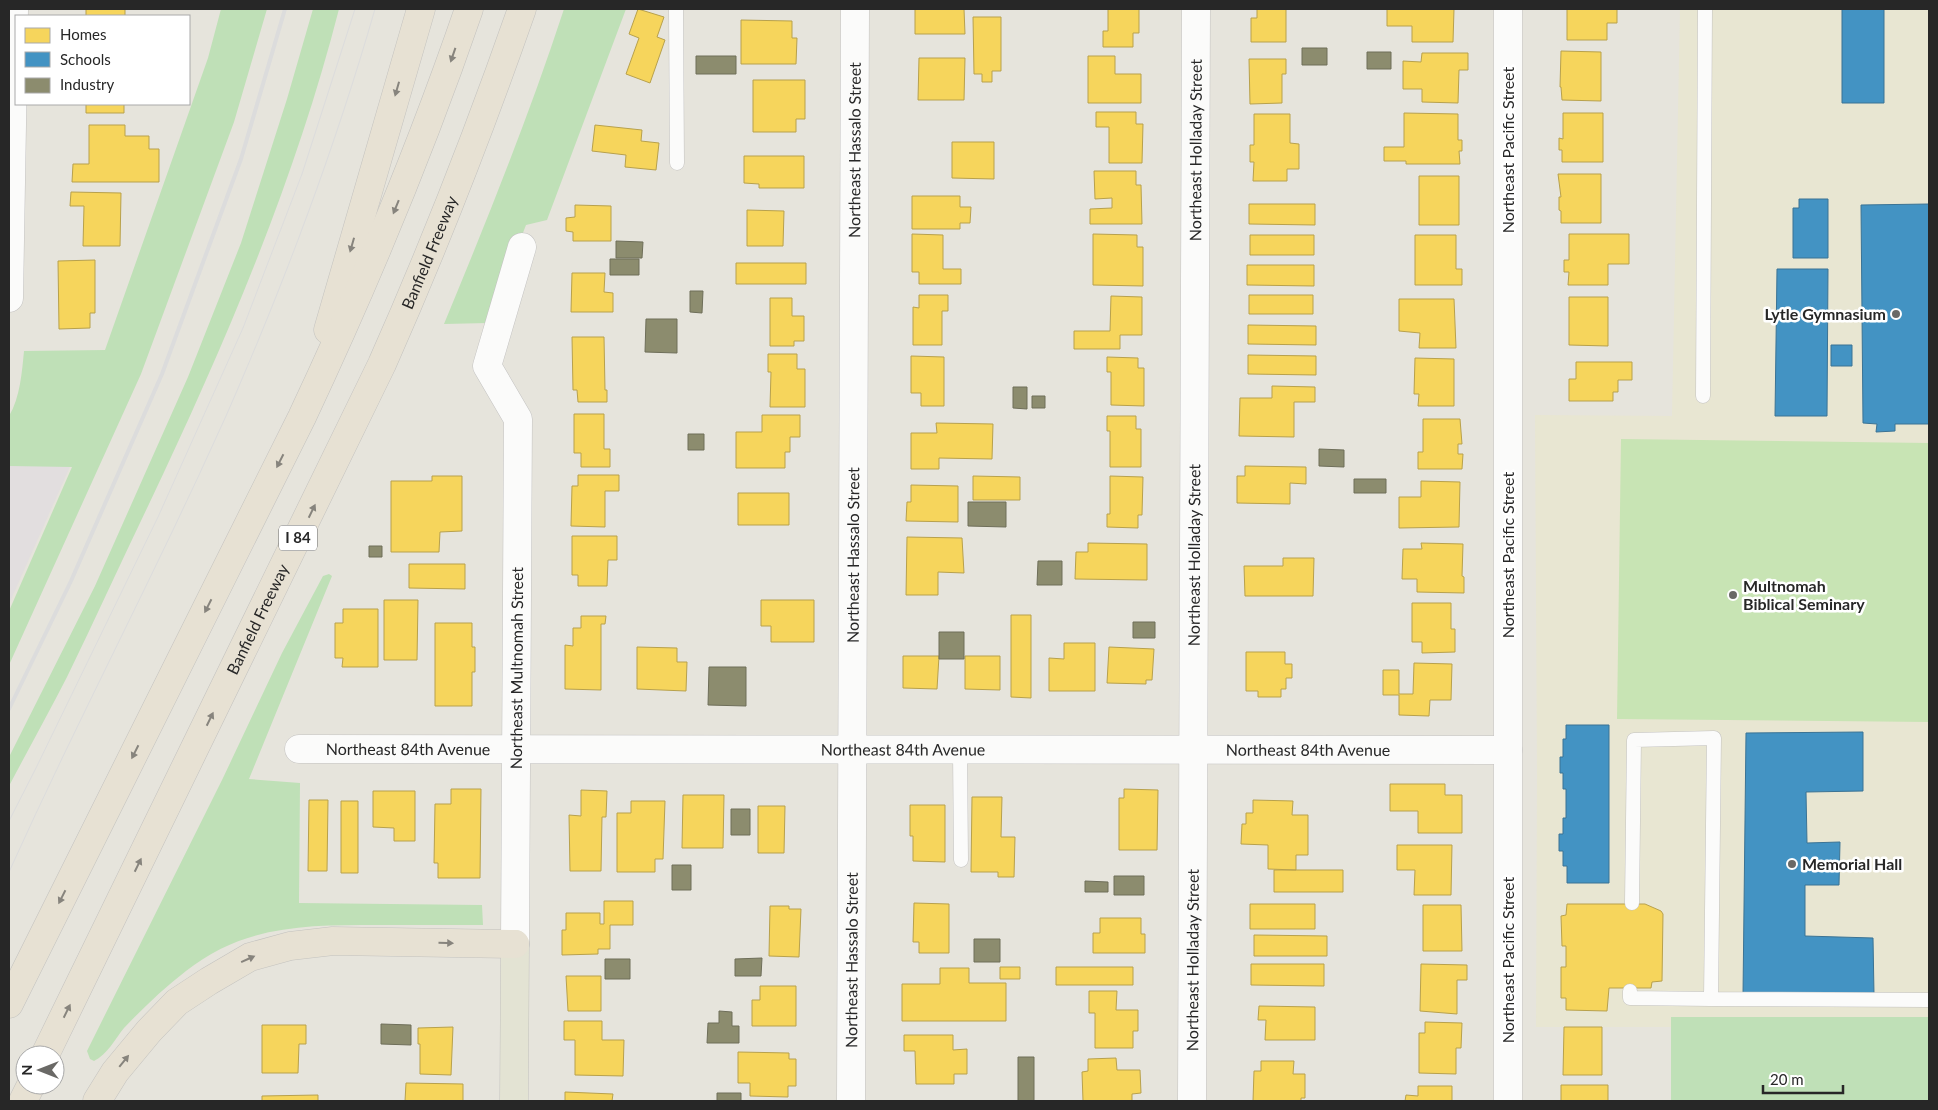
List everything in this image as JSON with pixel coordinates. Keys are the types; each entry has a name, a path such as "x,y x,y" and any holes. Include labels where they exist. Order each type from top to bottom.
{"highway":[{"path":"302,417 421,9"},
{"path":"9,1004 302,417 368,273 402,191 448,72 469,9"},
{"name":"Banfield Freeway","path":"50,1045 382,364 459,182 522,9"},
{"path":"97,1101 115,1072 148,1031 178,1002 209,980 250,957 290,946 333,942 515,944"}],"main road":[{"name":"Northeast Multnomah Street","path":"514,1101 515,944"}],"street":[{"path":"9,298 14,9"},
{"name":"Northeast Hassalo Street","path":"851,1101 855,9"},
{"name":"Northeast Holladay Street","path":"1192,1101 1196,9"},
{"name":"Northeast Pacific Street","path":"1508,9 1508,1101"},
{"name":"Northeast Multnomah Street","path":"515,944 518,419 487,366 522,247"},
{"name":"Northeast 84th Avenue","path":"299,748 960,751 1508,750"}],"lane":[{"path":"676,9 677,163"},
{"path":"1703,396 1705,9"},
{"path":"1632,903 1634,740 1714,738 1711,999"},
{"path":"960,751 961,860"},
{"path":"1630,991 1630,998 1929,1000"}],"shaded area":[{"name":"Multnomah Biblical Seminary","path":"1680,9 1929,9 1929,1017 1671,1017 1671,1027 1536,1027 1535,415 1672,416"},
{"path":"9,460 73,460 9,604"}],"green space":[{"path":"221,9 267,9 234,122 141,374 9,665 9,611 72,467 9,466 9,416 18,393 24,351 105,350 208,58"},
{"path":"313,9 339,9 301,136 280,199 256,261 205,383 149,504 67,677 9,786 9,757 95,586 188,377 241,243 287,99"},
{"path":"564,9 626,9 547,220 526,225 488,323 444,324 507,168 537,89"},
{"path":"1621,439 1929,443 1929,722 1617,719"},
{"path":"329,574 332,576 249,779 300,783 299,903 482,905 483,925 301,927 253,936 230,944 186,971 162,991 124,1028 107,1051 94,1061 90,1059 87,1051 223,778 282,653 323,576"},
{"path":"1671,1017 1929,1017 1929,1101 1671,1101"}],"building: Homes":[{"path":"86,9 125,9 125,15 86,15"},
{"path":"638,9 664,17 657,37 665,40 650,83 626,74 639,38 629,34"},
{"path":"915,9 964,9 965,34 915,34"},
{"path":"1108,9 1139,9 1139,33 1133,33 1133,47 1103,47 1103,31 1108,31"},
{"path":"1257,9 1286,9 1286,42 1251,42 1251,18 1257,18"},
{"path":"1387,9 1454,9 1453,42 1412,42 1412,26 1387,26"},
{"path":"1567,9 1617,9 1617,23 1607,23 1607,40 1567,40"},
{"path":"973,17 1001,17 1001,71 992,71 992,82 982,82 982,74 974,74"},
{"path":"741,20 792,21 792,38 797,38 796,64 741,64"},
{"path":"1561,51 1601,52 1601,101 1562,100 1560,87"},
{"path":"1422,53 1468,53 1468,70 1459,70 1458,103 1422,102 1422,89 1403,89 1403,61 1421,62"},
{"path":"1088,56 1115,56 1115,74 1141,74 1141,103 1088,103"},
{"path":"919,58 965,58 964,100 918,100"},
{"path":"1249,59 1286,59 1286,74 1282,74 1282,103 1250,104"},
{"path":"753,80 805,80 805,119 796,119 796,132 753,132"},
{"path":"86,105 124,105 124,113 86,113"},
{"path":"1096,112 1136,112 1136,124 1143,124 1142,163 1109,163 1109,127 1096,127"},
{"path":"1404,113 1458,114 1458,140 1462,140 1462,151 1459,151 1460,164 1406,164 1406,161 1384,161 1384,147 1404,147"},
{"path":"1563,113 1603,113 1603,162 1562,162 1559,138 1563,139"},
{"path":"1254,114 1290,114 1290,143 1299,144 1299,169 1287,169 1287,181 1253,181 1254,162 1250,162 1250,145 1254,145"},
{"path":"89,125 125,125 125,136 149,136 149,149 159,149 159,182 72,182 73,164 89,164"},
{"path":"595,125 642,130 641,141 659,143 656,170 625,167 626,155 592,151"},
{"path":"952,142 994,142 994,179 952,178"},
{"path":"744,156 804,156 804,188 759,188 759,184 744,183"},
{"path":"1094,171 1136,171 1136,185 1141,185 1142,224 1090,224 1090,209 1112,208 1112,198 1095,199"},
{"path":"1558,174 1601,174 1601,223 1561,223 1559,197 1561,197"},
{"path":"1419,176 1459,176 1459,225 1419,225"},
{"path":"71,192 121,193 120,246 83,246 84,206 70,206"},
{"path":"912,196 960,196 960,207 971,207 970,223 960,223 960,229 912,229"},
{"path":"1249,204 1315,204 1315,225 1249,224"},
{"path":"575,205 611,206 611,241 573,241 573,232 566,231 566,218 575,217"},
{"path":"747,210 784,211 783,246 747,246"},
{"path":"912,234 943,235 943,269 961,269 961,284 919,284 919,272 912,272"},
{"path":"1093,234 1137,235 1137,247 1143,247 1143,286 1093,285"},
{"path":"1569,234 1629,234 1629,264 1608,264 1608,285 1568,285 1569,272 1564,272 1564,260 1569,260"},
{"path":"1250,235 1314,235 1314,255 1250,255"},
{"path":"1415,235 1456,235 1456,269 1462,269 1462,285 1415,285"},
{"path":"95,260 95,313 90,313 90,328 59,329 58,261"},
{"path":"736,263 806,263 806,284 736,284"},
{"path":"1247,265 1314,265 1314,286 1247,285"},
{"path":"572,273 605,273 604,292 613,293 613,312 571,312"},
{"path":"919,295 948,295 948,311 942,311 942,345 913,345 913,307 919,308"},
{"path":"1249,295 1313,295 1313,314 1249,314"},
{"path":"1111,296 1142,297 1142,335 1120,335 1120,349 1074,349 1074,331 1110,331"},
{"path":"1569,297 1608,297 1608,346 1569,345"},
{"path":"770,298 792,298 792,316 804,316 804,341 794,341 794,346 770,346"},
{"path":"1399,299 1454,299 1456,348 1419,348 1420,333 1399,331"},
{"path":"1248,325 1316,326 1316,345 1248,344"},
{"path":"572,337 604,337 607,402 578,402 577,390 573,390"},
{"path":"768,354 797,354 797,369 805,369 805,407 770,407 771,372 768,372"},
{"path":"1248,355 1316,356 1316,375 1248,374"},
{"path":"911,356 944,357 944,406 921,406 921,393 911,393"},
{"path":"1107,357 1138,358 1138,368 1144,368 1144,406 1111,405 1111,372 1107,372"},
{"path":"1415,358 1454,359 1454,406 1418,406 1419,394 1414,394"},
{"path":"1576,362 1632,362 1632,380 1618,380 1618,392 1613,392 1613,401 1569,401 1569,379 1576,379"},
{"path":"1272,386 1315,387 1315,402 1294,402 1294,437 1239,436 1240,398 1272,398"},
{"path":"574,414 604,414 604,449 610,449 610,467 581,467 581,453 574,453"},
{"path":"762,415 800,415 800,437 790,437 790,452 785,452 785,468 736,468 736,432 762,432"},
{"path":"1107,416 1136,416 1136,429 1141,429 1141,467 1110,467 1110,431 1107,431"},
{"path":"1423,419 1460,419 1462,444 1458,444 1458,454 1463,454 1462,469 1418,469 1418,452 1423,452"},
{"path":"936,423 993,424 992,459 939,458 939,469 911,469 911,433 937,433"},
{"path":"1245,466 1306,467 1306,484 1290,483 1290,504 1237,503 1237,476 1245,476"},
{"path":"578,475 619,475 619,491 605,491 605,527 571,526 572,486 578,486"},
{"path":"432,476 462,476 462,531 440,532 439,552 391,552 391,481 432,481"},
{"path":"973,476 1020,477 1020,500 973,500"},
{"path":"1110,476 1143,477 1142,515 1138,515 1138,528 1107,527 1107,514 1110,514"},
{"path":"1421,481 1460,482 1459,527 1399,528 1399,497 1421,497"},
{"path":"911,485 958,486 958,522 906,521 907,502 911,502"},
{"path":"738,493 789,493 789,525 738,525"},
{"path":"572,536 617,536 617,560 608,560 607,586 578,586 578,575 572,575"},
{"path":"907,537 962,538 964,573 938,572 938,595 906,595"},
{"path":"1088,543 1147,544 1147,580 1075,579 1076,552 1088,552"},
{"path":"1421,543 1463,544 1462,576 1464,577 1464,593 1417,592 1417,579 1402,579 1403,549 1422,549"},
{"path":"1283,558 1314,558 1313,596 1245,596 1244,566 1283,566"},
{"path":"409,564 465,564 465,589 409,588"},
{"path":"384,600 418,600 417,660 384,660"},
{"path":"761,600 814,600 814,642 771,642 771,626 761,626"},
{"path":"1412,603 1451,603 1451,629 1455,629 1455,652 1422,653 1422,642 1412,642"},
{"path":"343,609 378,609 378,667 342,667 343,658 335,658 335,623 343,623"},
{"path":"1011,615 1031,615 1031,698 1011,697"},
{"path":"581,616 606,616 605,624 601,624 601,690 565,689 565,645 573,646 573,628 581,628"},
{"path":"435,623 472,623 472,647 475,647 475,672 472,672 472,706 435,706"},
{"path":"1064,643 1095,643 1095,691 1049,691 1049,658 1064,659"},
{"path":"637,647 677,648 677,662 687,662 686,691 637,689"},
{"path":"1109,647 1154,649 1152,680 1146,680 1146,684 1107,683"},
{"path":"1246,652 1285,652 1285,664 1292,664 1292,678 1286,678 1286,689 1281,689 1281,697 1258,697 1258,691 1246,691"},
{"path":"903,656 939,656 937,689 903,688"},
{"path":"965,656 1000,656 1000,690 965,689"},
{"path":"1414,663 1452,664 1451,700 1430,700 1429,716 1399,715 1399,695 1383,695 1383,670 1399,670 1399,694 1413,694"},
{"path":"1390,784 1445,784 1445,795 1462,795 1462,833 1418,833 1418,811 1390,811"},
{"path":"451,789 481,789 480,878 438,878 438,863 434,863 435,804 451,804"},
{"path":"1124,789 1158,790 1157,850 1119,850 1119,798 1124,798"},
{"path":"581,790 607,791 606,817 602,817 601,871 570,871 569,815 581,816"},
{"path":"373,791 415,791 415,841 394,841 394,828 373,827"},
{"path":"683,795 724,795 723,848 682,848"},
{"path":"972,797 1002,797 1001,837 1015,837 1014,877 998,877 998,872 971,872"},
{"path":"309,800 328,800 327,871 308,871"},
{"path":"1253,800 1293,801 1292,815 1308,815 1308,855 1296,855 1296,870 1268,869 1268,845 1241,844 1242,824 1246,824 1246,813 1253,813"},
{"path":"341,801 358,801 358,873 341,873"},
{"path":"631,801 665,801 663,859 655,859 655,872 617,872 617,813 631,813"},
{"path":"910,805 945,805 945,862 913,861 913,836 910,836"},
{"path":"758,806 785,806 784,853 758,853"},
{"path":"1397,845 1452,845 1451,895 1414,895 1415,870 1397,870"},
{"path":"1274,870 1343,870 1343,892 1274,892"},
{"path":"604,901 633,901 633,925 610,925 610,949 598,949 598,954 562,955 562,930 566,930 566,913 600,913 600,924 604,924"},
{"path":"914,903 949,904 949,953 919,953 919,942 913,942"},
{"path":"1250,904 1315,904 1315,929 1250,929"},
{"path":"1567,904 1645,904 1661,911 1663,914 1662,981 1652,982 1651,988 1609,988 1607,1011 1566,1010 1566,998 1561,998 1561,967 1566,967 1566,946 1562,946 1561,916 1566,915"},
{"path":"1423,905 1461,905 1462,951 1423,951"},
{"path":"770,906 789,906 789,909 801,909 799,957 769,956"},
{"path":"1100,918 1141,918 1141,934 1145,934 1145,953 1093,953 1093,933 1100,933"},
{"path":"1254,935 1327,936 1327,956 1254,956"},
{"path":"1251,964 1324,964 1324,986 1251,985"},
{"path":"1421,964 1467,965 1467,980 1457,980 1457,1014 1420,1011"},
{"path":"1000,967 1020,967 1020,979 1000,979"},
{"path":"1056,967 1133,967 1133,985 1056,985"},
{"path":"940,968 969,968 969,983 1006,983 1006,1021 902,1021 902,984 940,984"},
{"path":"566,976 601,976 601,1011 568,1011"},
{"path":"760,986 796,986 796,1026 752,1026 752,1000 760,1000"},
{"path":"1089,991 1117,991 1116,1010 1138,1010 1138,1031 1133,1031 1133,1048 1095,1048 1095,1013 1089,1013"},
{"path":"1259,1006 1315,1007 1315,1040 1265,1040 1266,1020 1258,1020"},
{"path":"564,1021 602,1021 602,1040 624,1040 623,1076 575,1075 575,1040 564,1040"},
{"path":"1425,1022 1462,1023 1461,1048 1456,1048 1456,1074 1419,1073 1419,1033 1425,1033"},
{"path":"262,1025 306,1025 306,1044 299,1044 298,1073 262,1073"},
{"path":"453,1027 451,1075 420,1074 418,1028"},
{"path":"1564,1027 1602,1027 1602,1075 1563,1075"},
{"path":"904,1035 953,1035 953,1050 967,1049 967,1074 954,1074 954,1084 916,1084 915,1051 904,1051"},
{"path":"738,1052 789,1053 789,1059 796,1059 796,1086 788,1086 788,1097 750,1096 750,1083 738,1083"},
{"path":"1116,1058 1117,1070 1140,1070 1141,1093 1132,1094 1132,1101 1083,1101 1082,1072 1088,1071 1088,1059"},
{"path":"1261,1061 1294,1061 1293,1074 1305,1074 1305,1098 1301,1098 1301,1101 1253,1101 1254,1071 1261,1071"},
{"path":"406,1083 463,1084 463,1101 405,1101"},
{"path":"1561,1085 1608,1085 1608,1101 1561,1101"},
{"path":"1418,1086 1452,1086 1452,1101 1405,1101 1406,1095 1418,1096"},
{"path":"565,1092 613,1094 612,1101 565,1101"},
{"path":"318,1095 318,1101 262,1101 262,1096"}],"building: Schools":[{"path":"1842,9 1884,9 1884,103 1842,103"},
{"path":"1799,199 1828,199 1828,258 1793,258 1793,208 1799,208"},
{"name":"Lytle Gymnasium","path":"1929,204 1929,424 1895,424 1895,431 1876,432 1877,424 1863,423 1861,205"},
{"path":"1777,269 1828,269 1827,416 1775,416"},
{"path":"1831,345 1852,345 1852,366 1831,366"},
{"path":"1566,725 1609,725 1609,883 1567,883 1567,866 1563,866 1563,851 1559,851 1559,834 1563,834 1563,818 1566,818 1566,789 1563,789 1563,773 1560,773 1560,757 1563,757 1563,739 1566,739"},
{"name":"Memorial Hall","path":"1863,732 1863,791 1806,792 1807,843 1840,842 1839,885 1805,885 1805,936 1873,938 1874,995 1743,995 1746,733"}],"building: Industry":[{"path":"1302,48 1327,48 1327,65 1302,65"},
{"path":"1367,52 1391,52 1391,69 1367,69"},
{"path":"696,56 736,56 736,74 696,74"},
{"path":"616,241 643,242 642,258 616,258"},
{"path":"610,259 639,259 639,275 610,275"},
{"path":"690,291 703,291 702,313 690,312"},
{"path":"646,319 677,319 677,353 645,352"},
{"path":"1013,387 1027,387 1027,409 1013,408"},
{"path":"1032,396 1045,396 1045,408 1032,408"},
{"path":"688,434 704,434 704,450 688,450"},
{"path":"1319,449 1344,450 1344,467 1319,466"},
{"path":"1354,479 1386,479 1386,493 1354,493"},
{"path":"968,502 1006,502 1006,527 968,526"},
{"path":"369,546 382,546 382,557 369,557"},
{"path":"1038,561 1062,561 1062,585 1037,585"},
{"path":"1133,622 1155,622 1155,638 1133,638"},
{"path":"939,632 964,632 964,659 939,659"},
{"path":"709,667 746,667 746,706 708,705"},
{"path":"731,809 750,809 750,835 731,835"},
{"path":"672,865 691,865 691,890 672,890"},
{"path":"1114,876 1144,876 1144,895 1114,895"},
{"path":"1085,881 1108,882 1108,892 1085,892"},
{"path":"974,939 1000,939 1000,962 974,962"},
{"path":"762,958 761,976 735,976 735,959"},
{"path":"605,959 630,959 630,979 605,979"},
{"path":"719,1011 732,1012 732,1026 739,1026 739,1043 707,1043 708,1023 719,1023"},
{"path":"381,1024 411,1025 411,1045 381,1044"},
{"path":"1018,1057 1034,1057 1034,1101 1018,1101"},
{"path":"717,1093 741,1093 741,1101 717,1101"}],"tram line":[{"path":"9,821 158,517 243,328 302,174 355,9"},
{"path":"9,872 226,416 288,266 326,164 375,9"}],"railway":[{"path":"9,709 71,581 162,374 241,159 285,9"}],"place":[{"name":"Lytle Gymnasium","path":"1896,314"},
{"name":"Multnomah Biblical Seminary","path":"1733,595"},
{"name":"Memorial Hall","path":"1792,864"}]}
